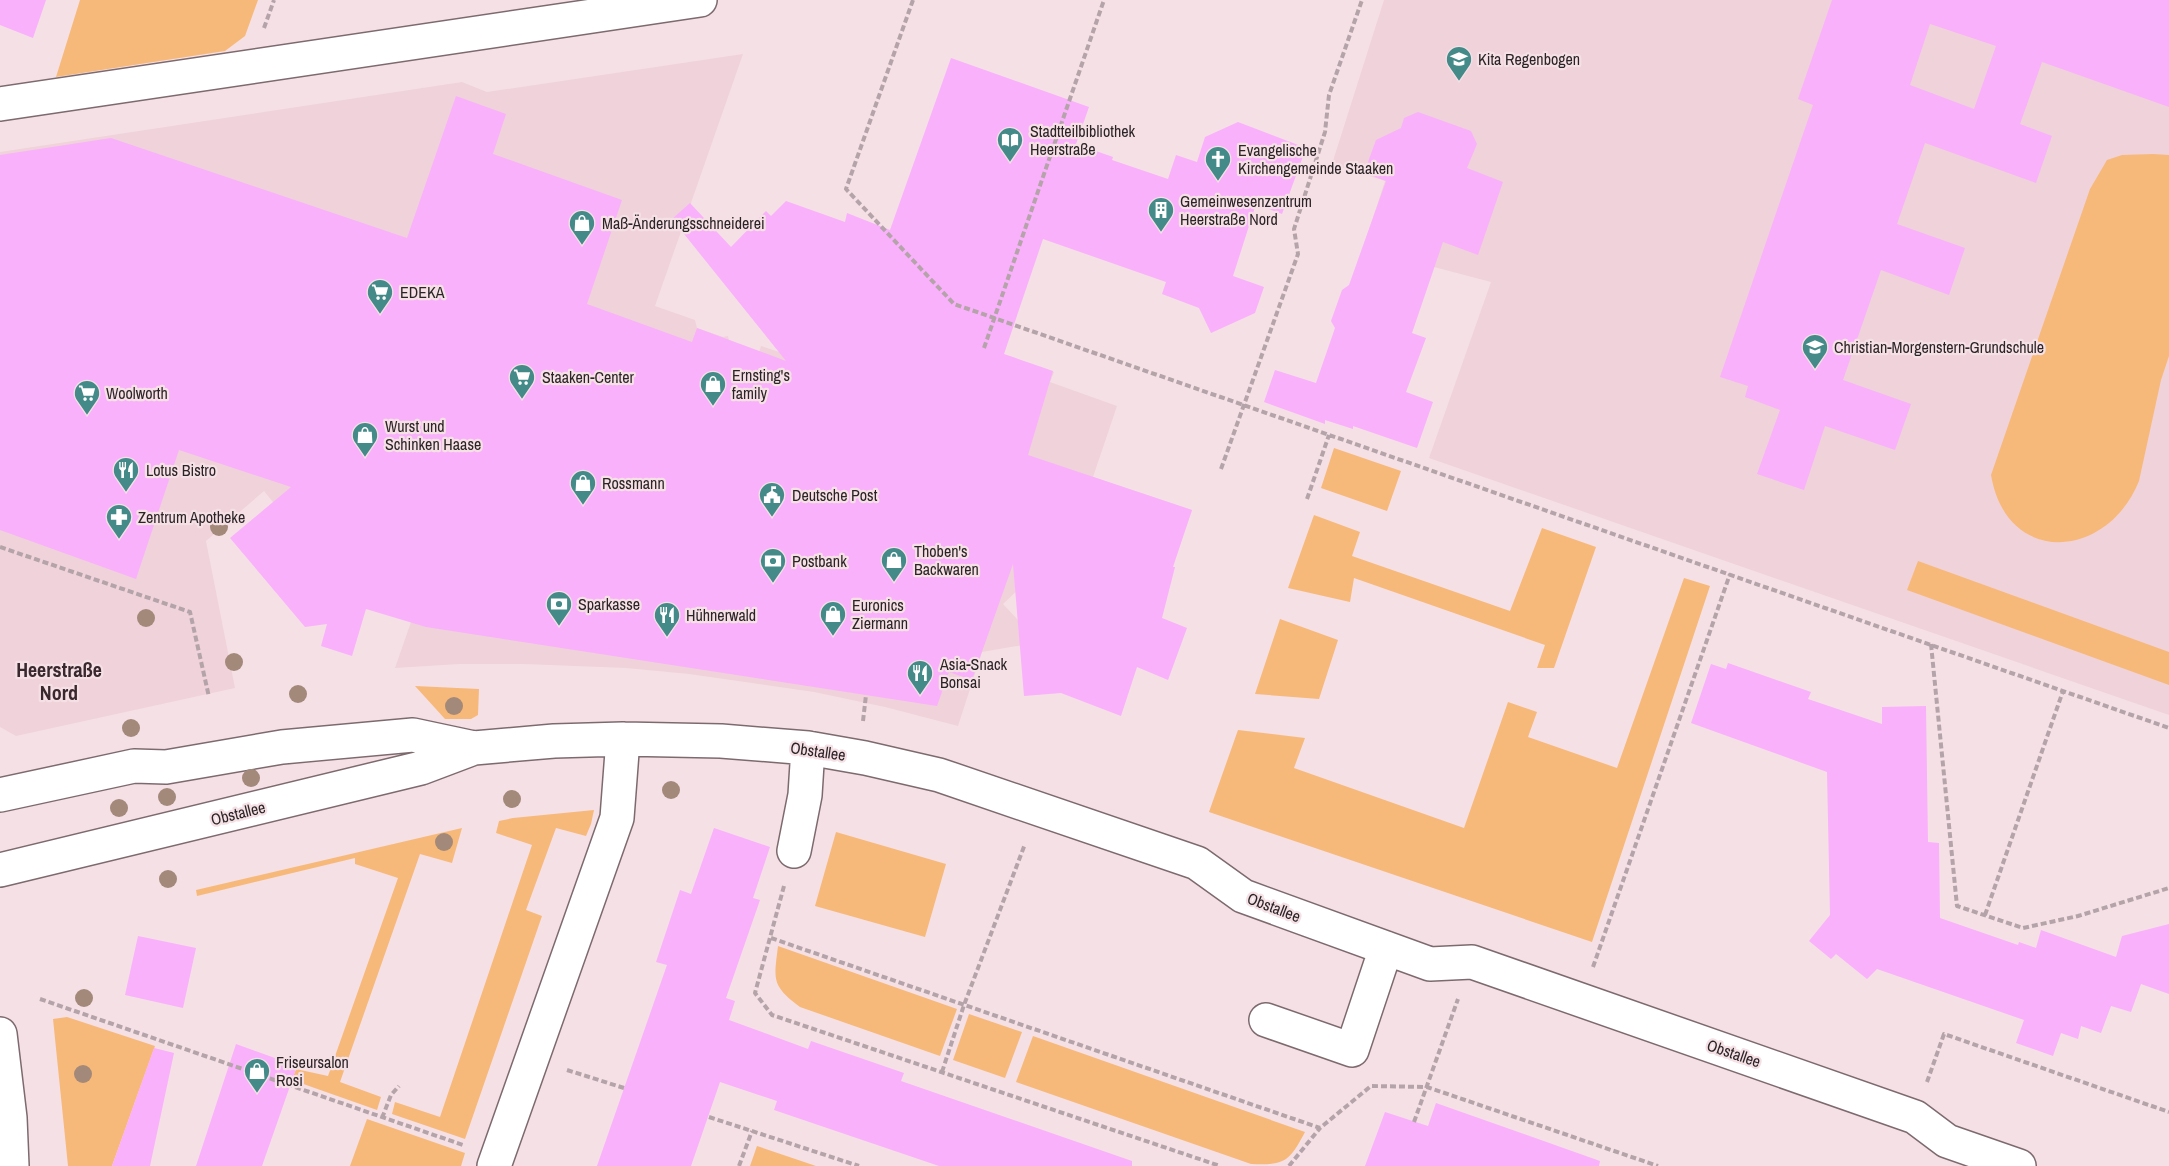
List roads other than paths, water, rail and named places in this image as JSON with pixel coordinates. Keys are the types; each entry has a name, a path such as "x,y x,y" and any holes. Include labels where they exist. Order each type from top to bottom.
{"street":[{"path":"0,104 700,0"},
{"name":"Obstallee","path":"0,795 134,766 166,767 282,747 413,735 474,747 623,739 721,741 808,748 865,758 939,775 1197,863 1243,896 1430,964 1472,962 1916,1117 1947,1141 2019,1166"},
{"path":"496,1162 617,818 623,739"},
{"name":"Obstallee","path":"0,870 421,768 474,747"},
{"path":"794,851 805,795 808,748"},
{"path":"1266,1020 1352,1050 1386,948"},
{"path":"0,1034 10,1118 12,1166"}],"place":[{"name":"Kita Regenbogen","path":"1459,82"},
{"name":"Stadtteilbibliothek Heerstraße","path":"1010,163"},
{"name":"Evangelische Kirchengemeinde Staaken","path":"1218,182"},
{"name":"Gemeinwesenzentrum Heerstraße Nord","path":"1161,233"},
{"name":"Maß-Änderungsschneiderei","path":"582,246"},
{"name":"EDEKA","path":"380,315"},
{"name":"Christian-Morgenstern-Grundschule","path":"1815,370"},
{"name":"Staaken-Center","path":"522,400"},
{"name":"Ernsting's family","path":"713,407"},
{"name":"Woolworth","path":"87,416"},
{"name":"Wurst und Schinken Haase","path":"365,458"},
{"name":"Lotus Bistro","path":"126,493"},
{"name":"Rossmann","path":"583,506"},
{"name":"Deutsche Post","path":"772,518"},
{"name":"Zentrum Apotheke","path":"119,540"},
{"name":"Thoben's Backwaren","path":"894,583"},
{"name":"Postbank","path":"773,584"},
{"name":"Sparkasse","path":"559,627"},
{"name":"Euronics Ziermann","path":"833,637"},
{"name":"Hühnerwald","path":"667,638"},
{"name":"Asia-Snack Bonsai","path":"920,696"},
{"name":"Friseursalon Rosi","path":"257,1094"}],"district":[{"name":"Heerstraße Nord","path":"59,680"}]}
